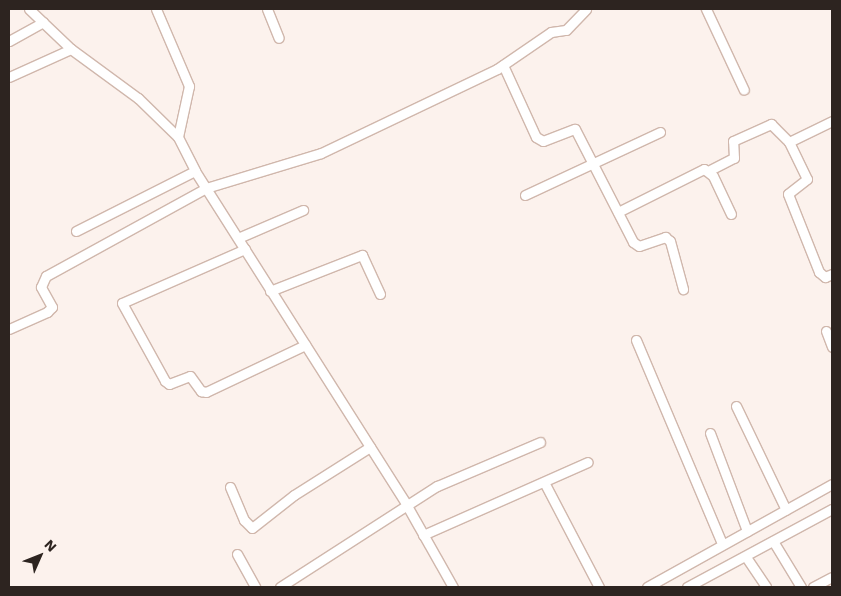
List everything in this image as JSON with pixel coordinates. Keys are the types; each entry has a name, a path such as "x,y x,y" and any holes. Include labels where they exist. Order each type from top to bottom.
{"street":[{"path":"29,9 70,49 138,98 178,137 195,172 406,504 453,587"},
{"path":"156,9 189,86 178,137"},
{"path":"267,9 279,38"},
{"path":"9,329 47,312 52,307 41,287 46,276 206,188 321,153 503,65 551,32 566,30 586,9"},
{"path":"706,9 744,90"},
{"path":"9,41 43,22"},
{"path":"9,78 70,49"},
{"path":"503,65 536,137 543,140 575,129 636,245 665,237 670,241 683,289"},
{"path":"789,142 832,121"},
{"path":"618,212 704,169 708,171 734,158 733,141 771,124 776,126 785,142 789,142 807,179 788,194 819,272 825,276 832,274"},
{"path":"525,195 595,164 660,132"},
{"path":"708,171 731,214"},
{"path":"76,231 195,172"},
{"path":"238,238 303,210"},
{"path":"245,249 122,303 165,381 169,384 190,376 200,391 206,392 306,345"},
{"path":"270,291 362,255 380,294"},
{"path":"826,331 832,348"},
{"path":"636,340 722,544"},
{"path":"736,406 786,510"},
{"path":"710,433 747,531"},
{"path":"280,587 406,504 450,479 540,442"},
{"path":"230,487 244,520 252,528 294,495 370,447"},
{"path":"422,535 588,462"},
{"path":"544,482 599,587"},
{"path":"647,587 832,484"},
{"path":"687,587 832,508"},
{"path":"774,541 801,587"},
{"path":"237,554 255,587"},
{"path":"746,556 766,587"},
{"path":"812,587 832,577"}]}
